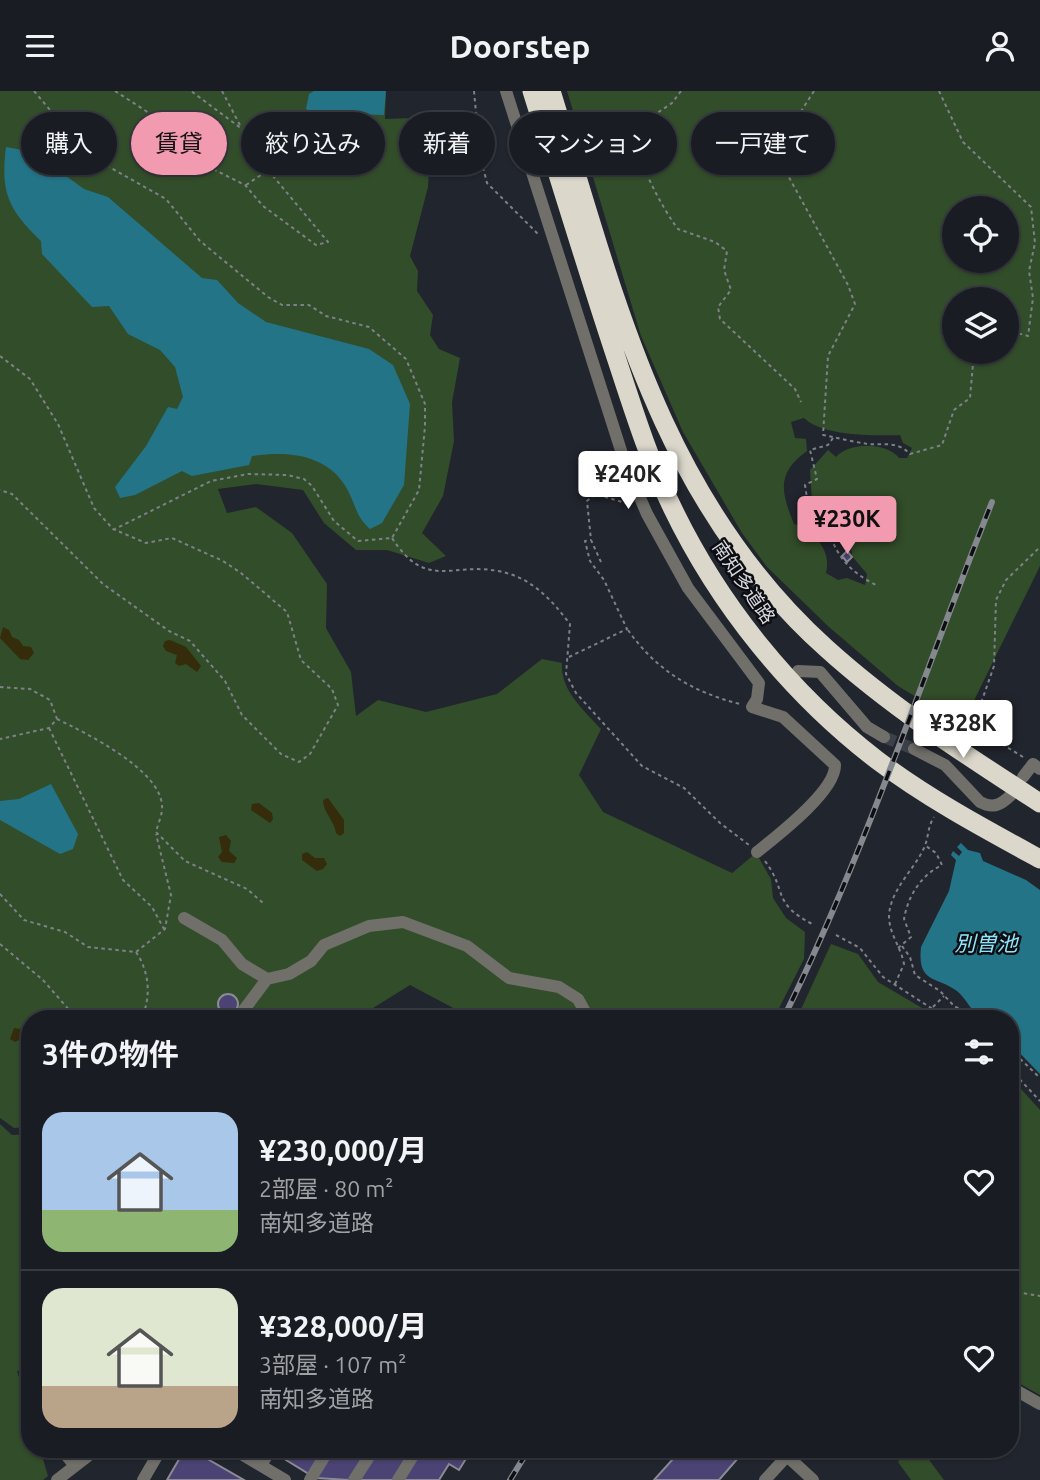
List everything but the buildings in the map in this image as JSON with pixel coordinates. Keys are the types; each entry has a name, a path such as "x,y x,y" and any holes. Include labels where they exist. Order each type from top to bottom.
{"highway":[{"name":"南知多道路","path":"532,91 639,427 672,508 711,576 775,664 853,740 910,782 1040,859"},
{"name":"南知多道路","path":"551,91 632,351 671,442 714,518 765,586 825,647 918,722 1040,803"}],"street":[{"path":"506,91 607,414 640,498 688,588 765,680 752,707 783,717 835,765 831,780 806,809 757,852"},
{"path":"798,671 820,672 867,727 884,737"},
{"path":"914,749 945,765 980,802 988,806 997,806 1011,795"},
{"path":"1023,777 1037,767"},
{"path":"184,918 222,940 242,964 267,979"},
{"path":"244,1010 267,979 289,974 311,961 324,945 369,926 403,922 467,946 509,978 559,988 578,999 584,1010"},
{"path":"1019,1392 1040,1403"},
{"path":"68,1458 75,1466"},
{"path":"57,1480 85,1458"},
{"path":"143,1480 156,1458"},
{"path":"249,1458 285,1480"},
{"path":"261,1465 265,1458"},
{"path":"310,1480 323,1458"},
{"path":"354,1480 368,1458"},
{"path":"398,1480 412,1458"},
{"path":"765,1480 785,1458"},
{"path":"789,1458 813,1480"}],"path":[{"path":"34,91 88,155 166,199 200,241 268,297 282,305 309,305 327,316 369,327 406,359 425,404 425,426 419,490 392,538"},
{"path":"114,91 146,111 213,169 245,185 262,206 316,244 328,242 272,175"},
{"path":"191,91 241,128"},
{"path":"222,91 241,127"},
{"path":"474,91 480,155 487,183 555,249"},
{"path":"681,91 672,103 638,126 636,144 649,177 678,229 715,242 727,251 723,266 731,290 718,307 720,319 795,389 801,403"},
{"path":"814,91 780,144 785,170 820,239 848,285 855,305 828,356 823,435 868,444 882,441 905,449 910,454 943,445 954,410 970,398 973,364"},
{"path":"939,91 963,142 1031,207 1035,243 1029,271 1032,298 1028,335 1019,333"},
{"path":"245,185 260,175"},
{"path":"0,356 30,379 58,424 94,508 113,529 145,543 172,538 223,561 287,612 301,660 332,688 338,705 310,754 299,762 281,754 242,715 225,681 190,641 169,631 103,584 12,494 0,490"},
{"path":"833,437 828,445 810,450 817,479 805,485 808,505 820,529 829,532 837,555 846,566 876,585"},
{"path":"113,529 211,481 248,474 287,475 304,479 312,486 334,521 358,541 392,538"},
{"path":"601,562 591,540 586,509 589,498 602,495 627,504 640,498"},
{"path":"392,538 398,547 426,570 501,571 537,587 549,596 570,624 566,674 576,693 642,767 684,788 720,823 757,852 776,876 779,894 790,912 812,924"},
{"path":"591,540 585,541 586,552 604,580 627,629 646,655 666,673 704,693 752,707"},
{"path":"1037,767 973,726 994,666 996,600 1006,580 1040,547"},
{"path":"568,657 627,629"},
{"path":"0,687 30,689 50,700 57,719 108,744 153,781 162,806 156,832 171,895 164,929 136,952 88,947 65,932 24,920 0,894"},
{"path":"0,739 49,728 57,719"},
{"path":"49,728 123,880 152,907 164,929"},
{"path":"895,984 904,964 900,947 890,927 889,913 894,897 925,846 926,832 936,813"},
{"path":"156,832 185,861 247,889 263,903"},
{"path":"900,947 911,937 904,919 913,893 927,873 942,865 936,853 925,846"},
{"path":"836,935 860,948 883,977 937,1010"},
{"path":"0,944 44,980 69,1010"},
{"path":"900,947 910,957 915,975 944,995 955,1007 966,1010"},
{"path":"136,952 148,969 146,1010"},
{"path":"933,1007 944,995"},
{"path":"1019,1058 1040,1078"},
{"path":"1019,1079 1040,1101"},
{"path":"1019,1292 1040,1296"}],"green space":[{"path":"0,91 386,91 385,119 399,118 399,175 429,175 410,256 418,271 417,291 433,315 430,335 439,349 460,358 452,402 454,441 443,496 422,533 446,556 429,563 387,550 356,550 324,523 303,490 256,484 218,489 227,513 256,507 292,533 327,584 326,628 351,672 356,716 378,700 426,712 497,694 542,659 562,663 562,673 569,691 601,729 579,775 603,812 732,873 756,853 771,879 773,898 786,918 805,932 804,959 778,1010 457,1010 410,985 370,1010 21,1010 21,1128 14,1128 0,1118"},
{"path":"567,91 1040,91 1040,566 962,725 898,686 829,627 767,567 742,533 683,432 641,336 592,175 677,175 677,112 573,112","holes":["804,418 812,424 835,432 900,435 903,443 912,448 907,458 899,458 886,449 868,446 850,449 836,457 828,450 810,470 812,501 820,517 831,522 851,546 852,556 867,574 865,585 847,578 838,580 826,573 824,549 814,536 794,524 786,502 784,484 790,467 807,451 806,439 795,438 791,422"]},
{"path":"831,944 858,954 878,982 925,1010 801,1010"},
{"path":"1019,1087 1040,1110 1040,1395 1019,1383"},
{"path":"0,1124 12,1135 21,1134 21,1370 17,1371 21,1384 21,1458 43,1458 48,1476 43,1480 0,1480"},
{"path":"900,1458 928,1458 944,1480 911,1480 898,1462"}],"sand":[{"path":"3,627 23,646 31,647 34,653 28,660 20,659 0,638"},
{"path":"170,640 186,647 201,666 197,672 186,664 179,666 175,663 177,655 166,651 163,646 165,641"},
{"path":"328,798 344,820 344,833 340,836 336,833 325,808 323,800"},
{"path":"259,803 272,813 273,819 270,823 251,810 252,804"},
{"path":"226,835 231,841 229,851 237,858 234,863 222,862 218,857 222,852 219,837"},
{"path":"307,852 315,858 324,858 327,864 323,869 317,871 302,860 302,854"},
{"path":"14,1028 21,1029 21,1039 15,1042 10,1039"}],"water":[{"path":"314,91 386,91 384,112 312,112 306,109 309,94"},
{"path":"6,147 21,150 21,175 65,175 84,189 108,197 202,278 217,280 238,303 266,322 369,349 393,365 410,404 404,485 382,523 370,529 360,518 351,497 334,472 322,464 296,455 252,456 249,465 192,476 182,471 135,495 120,498 115,487 146,446 168,407 177,409 183,397 175,367 160,350 128,334 109,306 92,307 42,254 41,241 21,220 9,200 4,163"},
{"path":"51,784 78,834 73,849 60,854 0,820 0,801 19,799"},
{"name":"別曽池","path":"961,843 968,850 980,853 983,861 1026,880 1040,890 1040,1074 1019,1052 1019,1010 972,1010 957,991 930,977 922,967 921,947 949,891 956,860 951,855 953,851 959,856 962,852 957,847"}],"tunnel":[{"path":"884,737 914,749"}],"railway":[{"path":"787,1010 841,892 992,502"},
{"path":"510,1480 523,1458"}]}
